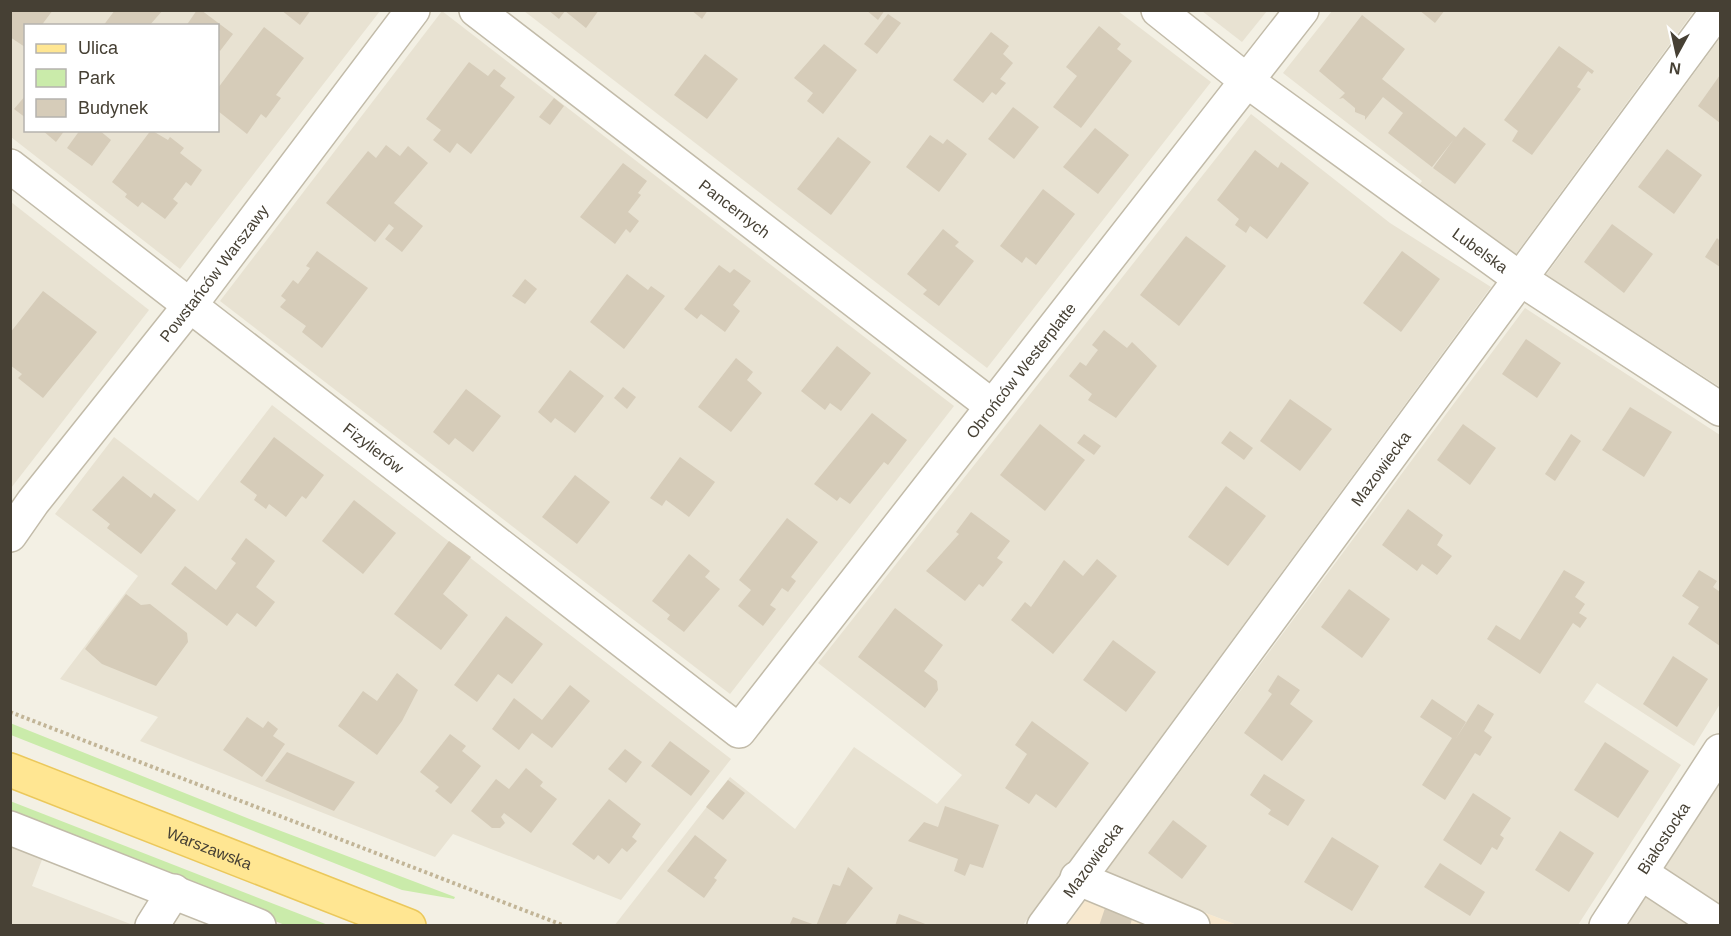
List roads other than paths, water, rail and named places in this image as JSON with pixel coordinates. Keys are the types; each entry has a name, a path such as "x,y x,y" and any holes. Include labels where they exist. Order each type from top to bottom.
{"main road":[{"name":"Warszawska","path":"10,770 410,926"}],"street":[{"name":"Powstańców Warszawy","path":"10,535 33,502 191,304 413,10"},
{"name":"Pancernych","path":"476,10 992,406"},
{"name":"Lubelska","path":"1158,10 1247,81 1519,278 1720,409"},
{"name":"Obrońców Westerplatte","path":"739,730 1302,10"},
{"name":"Mazowiecka","path":"1044,926 1077,878 1718,10"},
{"name":"Fizylierów","path":"10,166 739,730"},
{"name":"Białostocka","path":"1606,926 1720,751"},
{"path":"10,828 259,926"},
{"path":"1641,873 1720,925"},
{"path":"1077,878 1193,926"},
{"path":"152,926 174,891"}]}
